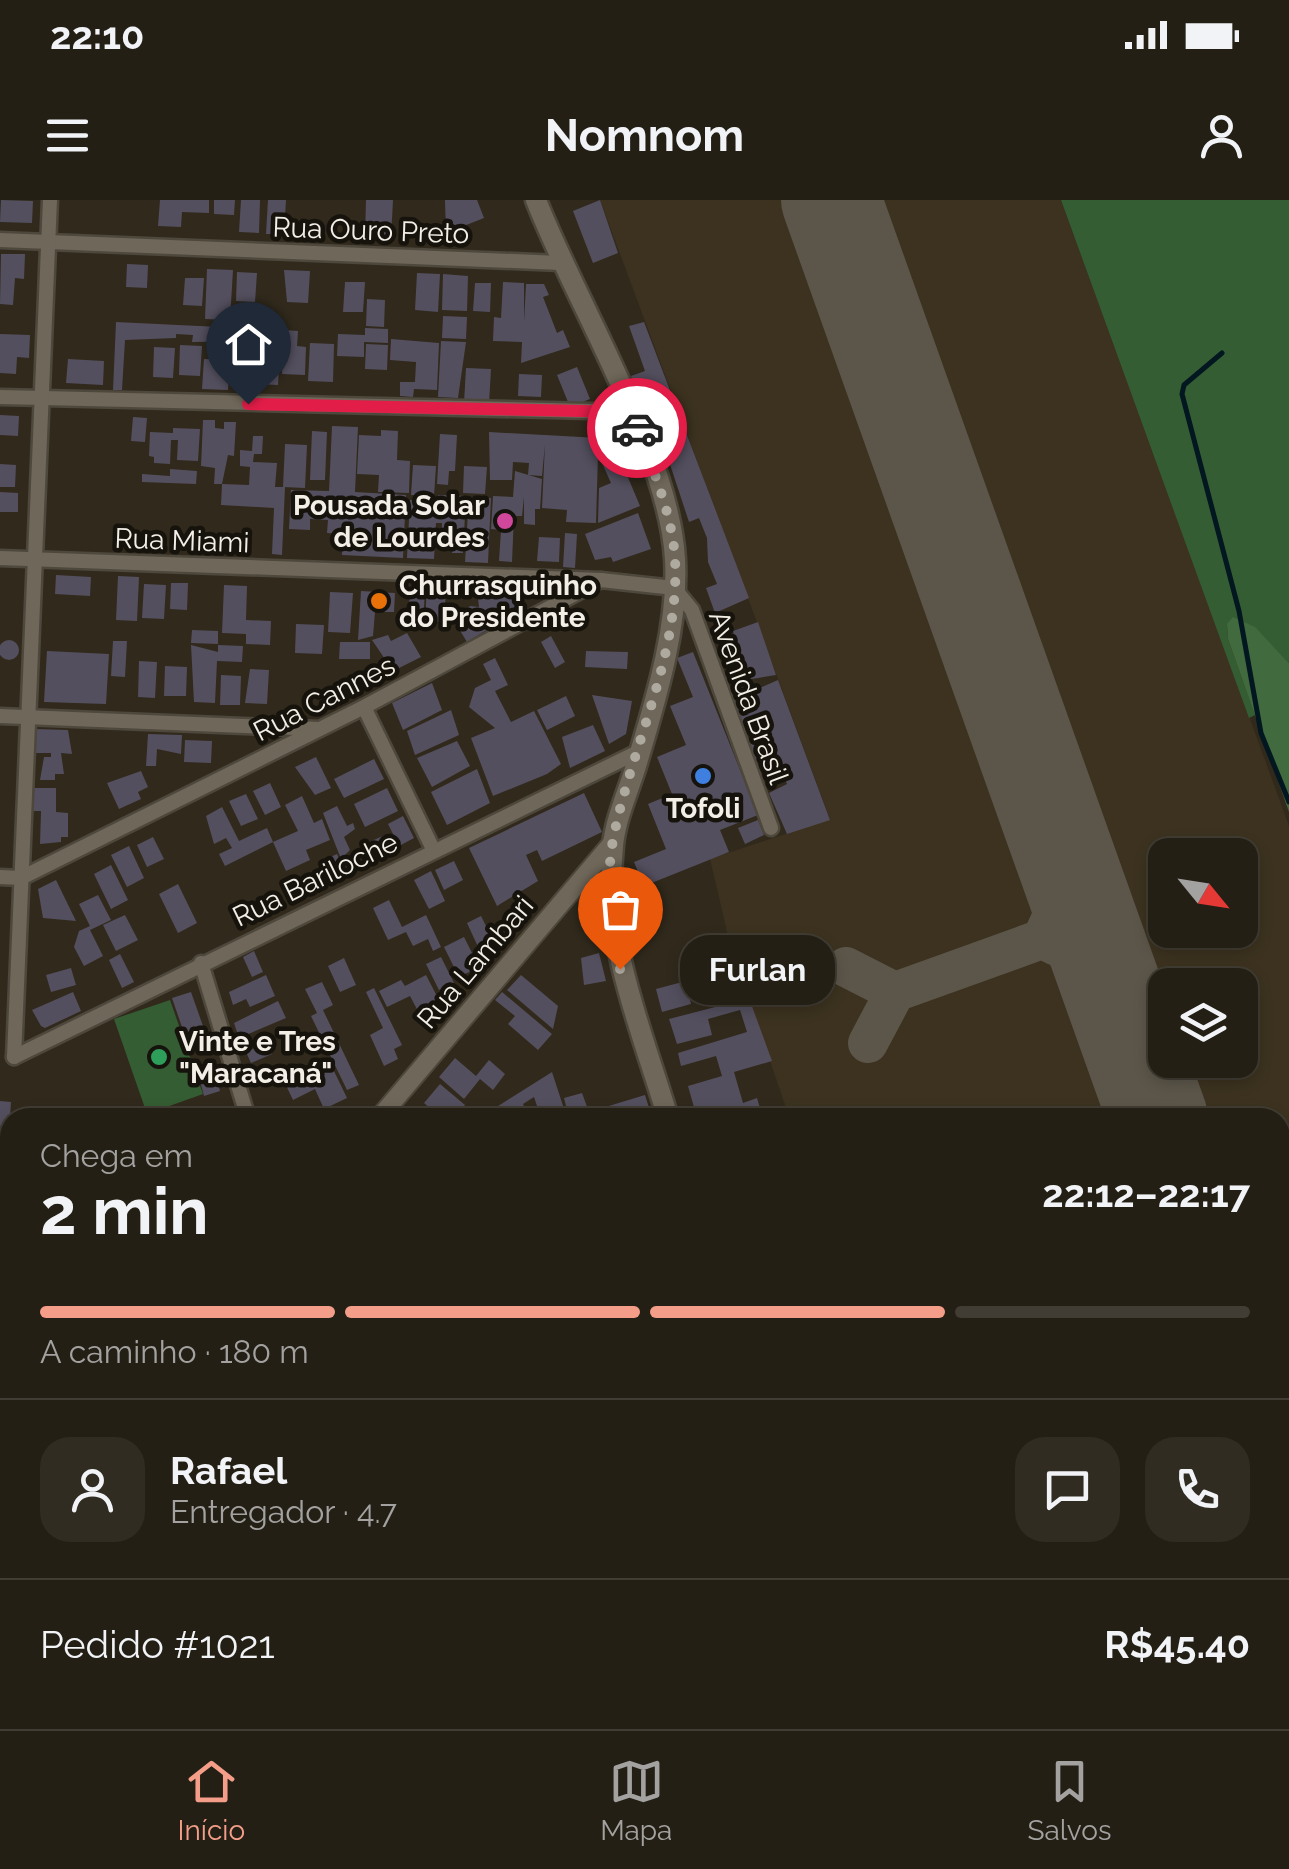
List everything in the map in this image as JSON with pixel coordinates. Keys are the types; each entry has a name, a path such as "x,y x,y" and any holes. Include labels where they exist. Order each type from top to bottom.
{"main road":[{"path":"536,200 560,263 631,412 665,504 674,548 674,588 667,641 613,842 610,911 620,969 665,1108"}],"street":[{"path":"7,1056 21,878 50,200"},
{"name":"Rua Ouro Preto","path":"0,240 560,263"},
{"path":"0,398 631,412"},
{"name":"Rua Miami","path":"0,558 601,580"},
{"path":"601,580 674,588"},
{"name":"Rua Cannes","path":"0,877 21,878 364,707 601,580"},
{"name":"Avenida Brasil","path":"674,588 692,610 771,828"},
{"path":"364,707 433,849"},
{"path":"0,716 320,729"},
{"name":"Rua Bariloche","path":"7,1056 640,751"},
{"name":"Rua Lambari","path":"387,1108 613,842"},
{"path":"202,963 245,1108"}],"shaded area":[{"path":"600,200 1061,200 1289,826 1289,1108 786,1108 749,998 743,1000 710,859 830,819"}],"green space":[{"path":"1061,200 1289,200 1289,663 1255,628 1227,624 1228,639 1255,715 1249,718"},
{"path":"1233,617 1255,627 1289,663 1289,812 1228,639 1227,624"},
{"name":"Vinte e Tres \"Maracaná\"","path":"170,1000 203,1094 164,1108 145,1108 114,1019"}],"building":[{"path":"1,200 33,201 32,223 0,222"},
{"path":"160,200 209,200 209,213 182,212 181,227 158,226"},
{"path":"214,200 235,200 234,215 214,214"},
{"path":"241,200 260,200 259,233 239,232"},
{"path":"268,200 286,200 284,234 266,234"},
{"path":"366,200 393,200 391,238 365,236"},
{"path":"445,200 477,200 484,218 446,233"},
{"path":"600,200 618,253 593,263 573,211"},
{"path":"1,254 25,254 24,279 15,278 13,305 0,304"},
{"path":"127,264 148,265 147,288 126,287"},
{"path":"207,269 233,270 230,320 205,319"},
{"path":"284,270 310,271 308,303 287,302"},
{"path":"237,272 257,273 255,302 236,301"},
{"path":"417,273 440,274 438,312 415,310"},
{"path":"443,274 468,276 467,311 442,310"},
{"path":"185,278 204,278 202,306 183,305"},
{"path":"345,282 365,282 363,312 343,312"},
{"path":"503,282 524,283 524,322 526,284 544,284 549,295 543,297 557,333 563,330 570,347 521,363 522,342 493,341 494,317 501,318"},
{"path":"475,283 491,283 490,312 473,311"},
{"path":"367,299 385,300 384,327 366,326"},
{"path":"443,316 467,317 466,339 442,338"},
{"path":"116,322 260,329 260,341 192,342 193,335 176,334 176,338 125,340 122,390 113,390"},
{"path":"644,322 749,598 715,613 706,588 717,584 708,562 707,538 699,518 689,522 661,437 647,406 642,408 631,376 645,371 629,326"},
{"path":"365,328 388,329 388,343 364,342 364,357 337,356 338,334 365,335"},
{"path":"284,330 298,331 297,346 306,347 305,375 282,374"},
{"path":"0,334 30,335 29,358 17,357 16,374 0,373"},
{"path":"391,339 439,343 437,390 414,389 413,397 400,396 400,382 415,382 416,362 390,360"},
{"path":"441,341 466,342 458,398 438,397"},
{"path":"310,343 334,344 333,382 308,381"},
{"path":"366,344 388,345 387,370 365,369"},
{"path":"180,345 202,346 200,376 179,375"},
{"path":"154,347 175,348 173,378 153,377"},
{"path":"258,353 280,354 278,385 256,384"},
{"path":"68,359 104,361 103,385 66,383"},
{"path":"204,359 230,360 228,390 202,389"},
{"path":"577,367 590,399 570,407 557,375"},
{"path":"466,368 491,369 489,404 464,403"},
{"path":"519,374 542,375 541,397 518,396"},
{"path":"0,415 19,416 18,436 0,435"},
{"path":"133,417 147,418 145,442 131,441"},
{"path":"203,420 215,420 215,428 224,429 224,422 236,422 234,456 228,455 222,484 214,484 215,468 201,466"},
{"path":"332,426 358,427 355,492 406,495 403,558 342,555 343,534 327,533 328,520 310,519 310,530 289,529 291,490 329,491"},
{"path":"173,428 200,429 198,461 177,460 178,440 171,440 170,464 154,463 154,457 149,456 150,432 173,433"},
{"path":"381,430 398,431 397,460 410,461 409,493 378,492 379,475 357,474 359,435 381,436"},
{"path":"312,431 327,432 325,480 310,480"},
{"path":"489,432 599,438 599,443 611,437 640,506 598,523 599,488 611,483 598,454 596,523 566,522 567,510 542,508 545,444 542,476 528,475 529,463 513,462 512,480 490,480"},
{"path":"440,434 457,435 455,471 449,471 448,485 437,484"},
{"path":"253,436 263,436 262,454 254,454 253,462 277,463 275,487 285,487 282,555 272,554 274,508 221,505 222,484 249,485 250,467 240,466 240,450 252,451"},
{"path":"285,444 307,445 305,488 283,487"},
{"path":"0,464 16,465 15,487 0,487"},
{"path":"413,465 436,466 434,496 411,495"},
{"path":"464,466 487,467 485,494 463,493"},
{"path":"170,469 197,471 196,484 142,482 142,474 170,476"},
{"path":"515,471 542,479 540,509 535,509 535,525 524,524 524,497 522,516 514,516 512,562 499,561 501,530 491,529 493,496 513,497"},
{"path":"0,492 18,493 18,512 0,512"},
{"path":"438,495 466,496 463,553 452,553 453,543 441,542 442,523 436,523 434,559 407,558 410,500 438,501"},
{"path":"469,497 491,498 488,563 465,562"},
{"path":"638,513 651,549 613,562 611,557 595,560 585,534"},
{"path":"565,533 577,534 575,568 563,567"},
{"path":"539,537 560,538 559,562 537,561"},
{"path":"56,575 91,577 90,596 55,594"},
{"path":"118,576 139,577 137,621 116,620"},
{"path":"171,583 188,583 187,610 170,609"},
{"path":"144,584 166,585 164,619 142,618"},
{"path":"224,585 247,586 246,620 271,621 270,645 246,644 246,634 222,633"},
{"path":"410,588 425,589 423,625 408,624"},
{"path":"427,588 446,589 444,622 425,621"},
{"path":"361,591 395,593 394,612 375,612 373,636 358,640"},
{"path":"499,591 510,598 520,595 526,611 513,614 467,642 453,619 470,606 479,607 478,598"},
{"path":"330,592 353,593 350,633 328,632"},
{"path":"758,622 776,675 745,680 733,631"},
{"path":"296,624 324,625 322,654 295,653"},
{"path":"192,630 218,631 218,644 191,643"},
{"path":"407,633 421,657 393,671 372,640 388,635 391,641"},
{"path":"551,636 565,662 555,668 541,642"},
{"path":"9,640 19,650 9,660 -1,650"},
{"path":"113,641 127,641 125,677 111,676"},
{"path":"340,642 370,642 370,659 339,659"},
{"path":"191,645 218,652 218,645 243,646 242,662 217,661 215,703 194,702"},
{"path":"47,651 109,654 106,704 44,702"},
{"path":"586,651 628,652 627,669 585,667"},
{"name":"Tofoli","path":"693,652 758,815 720,830 729,852 644,886 634,862 666,849 648,804 672,794 657,757 686,745 670,706 693,697 677,658"},
{"path":"495,658 508,685 495,691 511,722 534,711 561,764 547,774 493,796 471,738 495,728 469,707 475,688 491,680 483,664"},
{"path":"139,661 157,662 155,698 138,697"},
{"path":"165,666 187,667 186,696 164,696"},
{"path":"250,669 269,670 267,704 245,703"},
{"path":"221,675 241,676 240,705 220,705"},
{"path":"778,680 830,820 787,834 769,793 787,784 775,753 755,761 748,744 762,739 753,718 744,725 733,700"},
{"path":"432,683 442,710 403,730 392,703"},
{"path":"592,695 632,701 626,734 609,744"},
{"path":"566,696 575,716 547,730 537,710"},
{"path":"451,710 459,735 415,755 407,731"},
{"path":"593,725 605,751 570,768 562,737"},
{"path":"35,729 68,730 72,754 61,753 64,774 55,774 55,780 40,780 44,757 51,757 51,753 35,753"},
{"path":"148,734 182,735 181,754 157,749 156,766 146,766"},
{"path":"185,740 212,741 211,763 184,762"},
{"path":"457,741 470,766 432,787 417,758"},
{"path":"316,757 331,788 315,795 295,767"},
{"path":"374,759 384,779 344,798 334,779"},
{"path":"477,769 490,803 447,825 431,792"},
{"path":"141,771 148,787 138,792 141,799 119,809 107,783"},
{"path":"270,783 281,807 265,815 253,791"},
{"path":"34,788 56,788 56,812 68,813 68,837 61,837 61,842 40,844 41,811 33,811"},
{"path":"387,788 398,811 365,827 354,804"},
{"path":"584,793 602,832 542,861 537,850 526,855 538,881 497,906 469,848"},
{"path":"246,794 258,819 241,826 229,801"},
{"path":"302,796 314,823 322,819 330,840 306,850 310,860 286,871 273,842 298,831 285,805"},
{"path":"337,806 347,826 353,823 355,829 344,837 350,850 341,859 323,813"},
{"path":"222,807 239,841 267,828 273,842 225,866 219,854 232,848 226,838 214,844 206,816"},
{"path":"403,816 414,838 399,846 388,824"},
{"path":"758,820 764,835 745,844 738,828"},
{"path":"385,835 393,852 374,861 365,844"},
{"path":"153,837 164,859 147,867 137,845"},
{"path":"129,846 144,878 127,887 111,855"},
{"path":"337,854 346,874 336,879 326,859"},
{"path":"454,861 463,880 444,890 435,870"},
{"path":"111,865 128,900 111,909 94,874"},
{"path":"431,871 445,901 429,909 414,880"},
{"path":"56,880 76,921 43,918 38,889"},
{"path":"178,884 197,923 178,933 159,894"},
{"path":"98,895 111,920 90,930 103,956 84,966 74,947 79,931 90,926 79,904"},
{"path":"389,900 402,927 426,915 441,947 433,951 428,939 413,946 406,932 388,940 373,908"},
{"path":"125,915 138,940 116,951 103,925"},
{"path":"481,916 494,942 479,949 467,923"},
{"path":"464,937 479,967 459,977 444,947"},
{"path":"254,951 263,972 252,977 243,957"},
{"path":"599,953 606,981 584,985 581,958"},
{"path":"120,954 134,982 122,988 109,960"},
{"path":"441,957 454,983 439,990 426,964"},
{"path":"344,958 356,985 340,992 328,966"},
{"path":"71,968 76,985 51,992 46,975"},
{"path":"731,972 743,1000 749,998 772,1061 734,1072 743,1103 757,1098 760,1108 694,1108 688,1086 722,1076 716,1056 681,1066 678,1053 747,1032 740,1010 708,1019 712,1035 677,1044 669,1019 723,1005 716,976"},
{"path":"266,975 275,996 250,1007 246,999 233,1005 229,992"},
{"path":"426,975 441,1004 420,1015 410,996 387,1007 379,991 401,980 405,986"},
{"path":"521,975 558,1006 553,1029 507,990"},
{"path":"686,981 691,1004 662,1012 656,989"},
{"path":"322,982 333,1005 323,1010 359,1085 347,1090 311,1016 317,1013 305,989"},
{"path":"374,988 402,1045 394,1049 398,1059 384,1066 370,1035 383,1028 366,992"},
{"path":"73,992 81,1011 45,1028 41,1026 32,1010"},
{"path":"191,992 203,1026 184,1033 172,998"},
{"path":"502,992 552,1034 538,1050 508,1024 515,1016 495,1000"},
{"path":"278,1001 286,1018 239,1038 234,1023"},
{"path":"267,1042 272,1054 251,1063 246,1052"},
{"path":"455,1058 476,1076 489,1060 505,1074 493,1090 480,1079 464,1099 439,1077"},
{"path":"304,1066 310,1078 332,1067 347,1098 324,1108 315,1089 293,1100 282,1077"},
{"path":"552,1072 564,1108 538,1108 534,1097 523,1104 525,1108 495,1108"},
{"path":"216,1076 220,1091 204,1096 200,1081"},
{"path":"440,1084 465,1105 430,1108 424,1103"},
{"path":"582,1093 588,1108 566,1108 564,1098"},
{"path":"645,1095 649,1108 602,1108"},
{"path":"0,1101 11,1102 11,1108 0,1108"}],"waterway":[{"path":"1222,353 1184,385 1182,394 1239,611 1261,733 1289,802"}],"taxiway":[{"path":"1042,939 1062,895 1060,843"},
{"path":"868,1043 895,992 1042,939 1086,960 1117,1002"},
{"path":"846,967 895,992"}],"runway":[{"path":"831,200 1154,1108"}],"way so far":[{"path":"620,969 610,911 613,842 667,641 675,562 665,504 637,428"}],"place":[{"name":"Pousada Solar de Lourdes","path":"505,521"},
{"name":"Churrasquinho do Presidente","path":"379,601"},
{"name":"Tofoli","path":"703,776"},
{"name":"Furlan","path":"620,969"},
{"name":"Vinte e Tres \"Maracaná\"","path":"159,1057"}],"route":[{"path":"248,404 631,412 637,428"}]}
